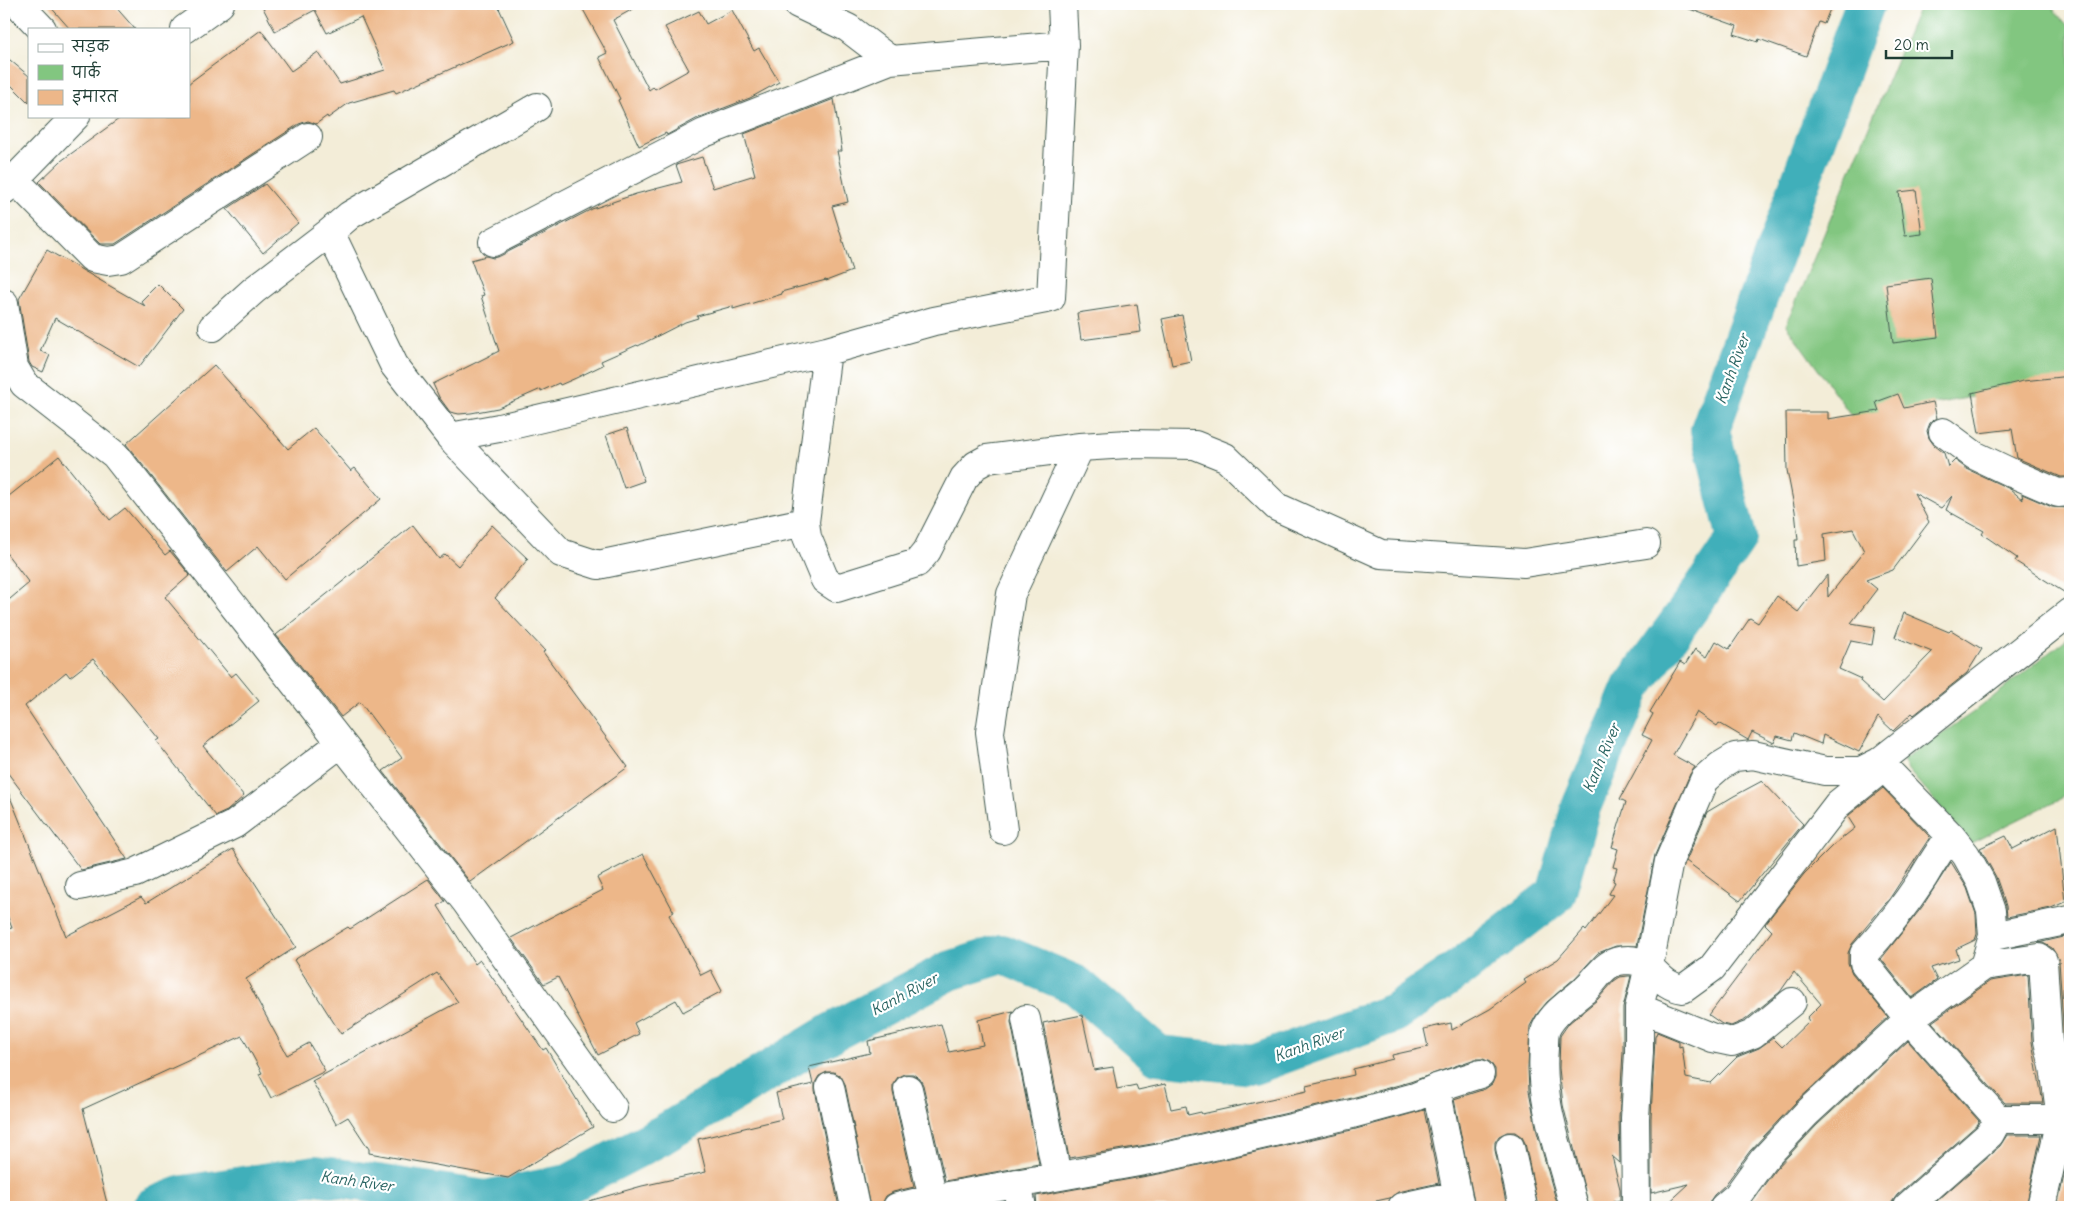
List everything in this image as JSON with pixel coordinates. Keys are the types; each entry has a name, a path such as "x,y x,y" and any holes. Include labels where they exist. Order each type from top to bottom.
{"street":[{"path":"18,4 41,28"},
{"path":"186,28 220,4"},
{"path":"798,4 848,28 890,60"},
{"path":"450,437 499,428 827,351 934,321 1051,298 1064,45 1062,4"},
{"path":"493,242 704,133 890,60 1064,45"},
{"path":"213,327 254,290 350,215 537,107"},
{"path":"74,118 9,185 92,258 108,261 120,259 308,137"},
{"path":"330,232 394,365 450,437 561,554 598,565 805,522"},
{"path":"4,303 14,367 24,384 114,455 466,902 613,1108"},
{"path":"827,351 805,522 807,537 825,580 837,588 917,563 927,551 964,478 976,465 987,459 1080,446 1128,444 1195,445 1225,457 1277,506 1381,554 1524,563 1646,544"},
{"path":"1943,432 1974,455 2014,474 2058,492 2070,492"},
{"path":"1003,830 990,732 1010,594 1080,446"},
{"path":"1574,1207 1559,1157 1542,1077 1546,1030 1556,1017 1594,981 1606,966 1628,960 1649,966 1665,983 1674,988 1683,989 1712,968 1838,804 1881,764 2070,612"},
{"path":"80,886 135,873 234,824 341,743"},
{"path":"1636,1207 1635,1118 1639,1052 1639,1008 1669,860 1704,780 1720,766 1735,757 1753,755 1825,771 1861,771 1881,764"},
{"path":"1881,764 1951,836 1966,855 1981,882 1991,911 1993,936 1984,966"},
{"path":"1951,836 1939,850 1924,876 1886,930 1864,954 1864,963 1909,1019 1998,1119 2066,1118"},
{"path":"1993,936 2070,920"},
{"path":"1724,1207 1737,1196 1763,1160 1806,1114 1909,1019 1984,966 2039,958 2042,961 2048,1041 2066,1118 2041,1207"},
{"path":"1639,1008 1712,1038 1732,1042 1753,1034 1792,1002"},
{"path":"1026,1019 1057,1176"},
{"path":"897,1207 933,1199 1019,1195 1057,1176 1161,1158 1352,1114 1414,1097 1480,1074"},
{"path":"830,1087 855,1207"},
{"path":"1402,1207 1459,1201 1436,1088"},
{"path":"908,1089 933,1199"},
{"path":"1907,1207 1990,1134 1998,1119"},
{"path":"1510,1147 1523,1207"}],"green space":[{"path":"1920,4 2049,4 2070,28 2070,380 1853,418 1786,325"},
{"path":"2070,636 2070,794 1971,843 1908,770 1903,760 1978,709"}],"building":[{"path":"48,4 113,4 134,28 69,28"},
{"path":"261,4 497,4 514,41 396,93 394,90 349,103 316,124 308,121 299,124 115,244 100,244 39,182 61,161 120,118 190,118 190,82 261,30 291,71 318,52 340,84 385,70 361,17 327,33 315,10 275,31"},
{"path":"580,4 642,4 613,20 649,90 653,87 655,89 689,70 665,27 699,11 706,24 732,10 754,51 759,48 779,82 750,98 698,118 667,135 666,133 639,146 618,100 620,99 599,57 607,53"},
{"path":"1681,4 1832,4 1824,24 1819,22 1806,56 1759,39 1758,42 1734,34 1737,26 1681,6"},
{"path":"4,55 28,75 28,102 4,78"},
{"path":"834,99 842,151 837,151 848,202 832,206 852,271 826,281 781,292 782,294 733,309 733,306 697,316 698,318 685,322 638,346 601,361 603,365 576,378 541,391 541,389 498,408 459,414 450,412 439,397 433,384 499,351 481,296 484,295 471,260 486,256 493,258 500,256 592,209 636,194 682,182 676,165 702,157 713,188 755,175 744,134"},
{"path":"265,184 298,223 263,253 227,209"},
{"path":"1916,190 1922,234 1905,236 1899,192"},
{"path":"47,250 145,306 141,301 158,284 183,309 139,367 55,318 40,351 50,355 43,372 32,367 29,362 19,299"},
{"path":"1931,278 1938,337 1893,343 1886,284"},
{"path":"1137,304 1141,332 1081,340 1077,313"},
{"path":"1182,315 1191,361 1172,365 1162,319"},
{"path":"214,365 288,449 314,428 351,471 355,468 381,499 285,579 258,546 227,572 126,444"},
{"path":"2070,376 2070,477 2061,477 2017,458 2012,429 1979,433 1972,393 2023,381"},
{"path":"1898,394 1904,408 1933,402 1937,418 1930,423 1927,431 1934,445 1944,453 1948,467 1955,460 1967,469 2010,489 2023,500 2022,494 2052,507 2070,508 2070,596 2015,561 2017,558 1982,534 1984,531 1946,510 1952,496 1941,508 1914,493 1929,522 1893,570 1866,580 1877,589 1851,623 1875,627 1872,645 1851,641 1839,669 1861,679 1860,681 1883,702 1932,652 1895,637 1904,613 1949,632 1951,630 1982,649 1967,673 1914,715 1912,713 1893,731 1878,717 1859,752 1823,735 1821,744 1794,733 1792,740 1777,736 1774,743 1752,732 1748,740 1719,723 1717,726 1697,712 1673,755 1695,767 1690,774 1655,855 1637,946 1616,946 1598,953 1575,978 1547,1002 1530,1026 1529,1091 1537,1132 1558,1207 1538,1207 1525,1143 1522,1137 1515,1132 1507,1132 1499,1136 1495,1142 1495,1150 1507,1207 1475,1207 1454,1099 1485,1089 1492,1084 1495,1077 1495,1069 1490,1062 1483,1059 1475,1059 1410,1082 1348,1099 1158,1143 1069,1158 1043,1023 1082,1015 1094,1070 1113,1067 1117,1089 1136,1085 1138,1090 1165,1084 1171,1109 1186,1106 1188,1115 1201,1112 1202,1114 1307,1091 1306,1086 1354,1075 1353,1069 1393,1059 1392,1055 1428,1047 1424,1029 1451,1023 1452,1030 1490,1009 1526,983 1524,980 1558,959 1584,929 1586,931 1613,895 1609,894 1615,882 1613,881 1617,868 1613,867 1618,849 1612,847 1626,802 1620,799 1652,740 1642,735 1653,714 1650,712 1680,662 1685,665 1695,649 1707,657 1716,641 1729,649 1750,618 1758,623 1777,596 1798,612 1827,575 1828,597 1864,551 1853,529 1824,534 1826,561 1796,566 1795,540 1798,540 1795,511 1787,470 1786,412 1828,412 1828,419 1879,411 1876,402"},
{"path":"627,428 644,481 624,488 606,435"},
{"path":"59,456 110,520 125,508 165,555 170,551 190,575 165,597 231,677 236,673 259,701 203,746 244,796 227,811 216,816 156,741 159,739 93,659 70,677 66,672 25,706 127,859 81,870 4,768 4,604 29,583 4,550 4,500"},
{"path":"413,525 439,559 445,554 458,566 492,525 528,559 495,598 545,651 543,652 628,767 470,882 383,771 402,758 360,702 341,717 276,635"},
{"path":"1762,781 1803,824 1740,901 1686,861 1707,812"},
{"path":"4,782 66,936 141,897 146,903 233,849 296,947 246,979 287,1055 309,1043 325,1071 271,1098 259,1074 262,1073 242,1036 83,1109 108,1207 4,1207 4,930 12,928 4,907"},
{"path":"1883,788 1930,837 1890,898 1852,944 1848,953 1848,963 1852,973 1888,1017 1795,1103 1750,1151 1725,1185 1714,1195 1709,1207 1664,1207 1689,1184 1651,1193 1651,1118 1655,1037 1657,1032 1679,1041 1679,1047 1682,1046 1686,1078 1711,1083 1737,1057 1759,1048 1773,1038 1782,1047 1809,1021 1807,1018 1821,1004 1794,972 1780,992 1745,1020 1731,1026 1722,1024 1709,1015 1772,931 1765,924 1804,874 1832,846 1855,828 1848,817 1849,815"},
{"path":"2057,826 2065,902 2051,908 2007,917 2006,906 1996,877 1980,848 2006,836 2013,849"},
{"path":"643,854 674,912 669,915 701,975 711,970 722,991 683,1012 676,1000 634,1023 639,1034 598,1055 558,977 544,984 511,938 603,890 597,878"},
{"path":"1951,862 1967,888 1976,914 1977,934 1975,940 1956,949 1959,959 1931,968 1937,980 1912,998 1881,959 1922,907"},
{"path":"428,879 445,901 438,906 475,964 480,960 543,1050 546,1048 593,1127 508,1178 369,1153 369,1149 348,1117 336,1124 312,1081 458,1002 437,973 341,1034 294,960 348,927 350,929"},
{"path":"2068,936 2070,955 2070,1071 2064,1039 2059,960 2052,948 2043,943 2038,943"},
{"path":"2028,975 2032,1042 2043,1103 2005,1103 1932,1022 1990,981"},
{"path":"1631,976 1623,1008 1623,1052 1619,1118 1620,1163 1612,1156 1620,1189 1620,1200 1610,1203 1611,1207 1589,1207 1563,1105 1559,1068 1560,1036 1569,1023 1597,1000 1614,981 1620,977"},
{"path":"1013,1011 1011,1022 1039,1164 945,1181 923,1085 920,1079 913,1074 904,1074 898,1077 893,1084 893,1092 914,1187 893,1192 886,1196 882,1204 870,1207 845,1084 841,1076 834,1072 827,1072 819,1076 815,1083 815,1090 839,1207 590,1207 589,1201 642,1186 706,1172 698,1139 782,1119 776,1093 813,1084 809,1067 870,1053 868,1041 941,1024 949,1052 983,1045 978,1020"},
{"path":"1908,1041 1979,1121 1978,1124 1897,1195 1892,1202 1892,1207 1748,1207 1775,1170 1817,1125"},
{"path":"1424,1110 1439,1183 1398,1192 1390,1198 1376,1201 1377,1205 1367,1207 1037,1207 1036,1196 1164,1173 1356,1129"},
{"path":"2007,1135 2041,1135 2026,1207 1989,1202 1990,1207 1930,1207 2000,1146"},
{"path":"2069,1153 2070,1207 2057,1207"},
{"path":"1005,1202 1006,1207 974,1207"}],"waterway":[{"name":"Kanh River","path":"153,1207 184,1195 316,1175 486,1200 569,1184 662,1135 831,1033 949,971 1002,954 1076,985 1158,1055 1253,1065 1394,1013 1462,967 1556,894 1581,807 1632,687 1737,538 1710,430 1865,4"}]}
